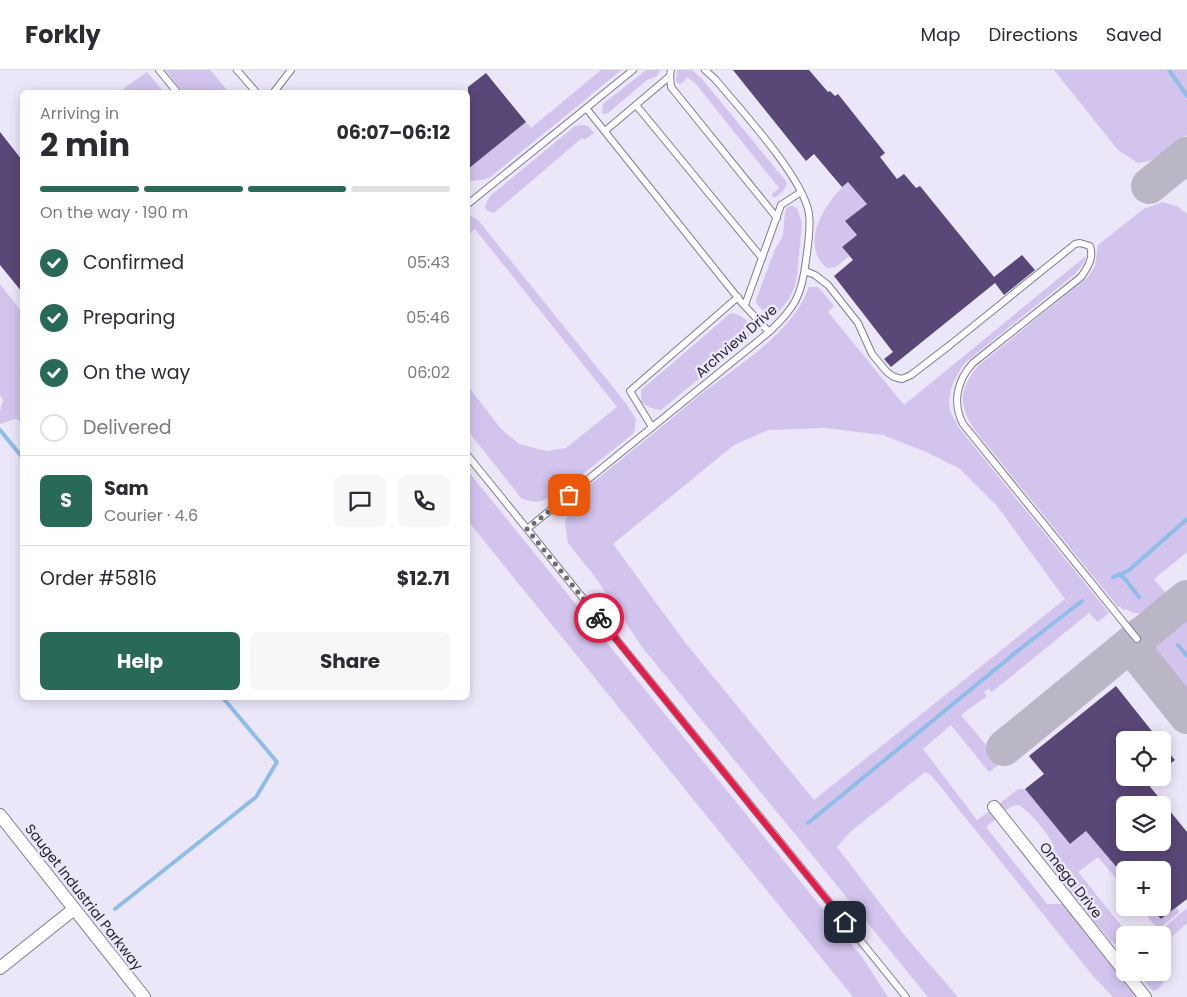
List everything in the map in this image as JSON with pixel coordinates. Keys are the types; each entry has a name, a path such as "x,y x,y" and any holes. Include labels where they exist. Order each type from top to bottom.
{"street":[{"name":"Omega Drive","path":"994,807 1116,961"},
{"name":"Sauget Industrial Parkway","path":"0,815 144,997"},
{"path":"0,968 74,909"},
{"name":"Omega Drive","path":"1132,981 1144,997"}],"lane":[{"path":"159,70 175,90"},
{"path":"237,70 254,90"},
{"path":"275,90 290,70"},
{"path":"470,201 633,70"},
{"name":"Archview Drive","path":"527,529 768,332 785,317 796,302 805,272 810,227 809,213 801,192 774,151 716,79 705,70"},
{"path":"605,131 670,73"},
{"path":"670,73 671,87 777,218"},
{"path":"636,105 762,258"},
{"path":"586,108 768,332"},
{"path":"745,305 782,204 801,192"},
{"path":"805,272 815,275 828,285 858,323 872,354 887,372 894,377 902,379 911,375 950,345 1075,244 1080,243 1090,246 1091,260 1081,277 973,363 966,371 958,391 958,408 963,424 1137,639"},
{"path":"652,427 630,391 738,297"},
{"path":"470,458 906,997"}],"shaded area":[{"path":"166,70 210,70 227,90 181,90"},
{"path":"601,70 621,70 489,178 470,181 470,167 526,122 531,128"},
{"path":"646,70 660,70 657,76 647,80 608,113 602,113 603,104"},
{"path":"677,70 692,70 702,79 785,180 787,184 776,197 772,197 772,194 779,188 696,84 687,77 683,83 676,82"},
{"path":"1054,70 1187,70 1187,135 1160,157 1138,163 1118,150"},
{"path":"147,72 162,90 124,90"},
{"path":"575,126 588,126 594,133 584,140 582,138 494,213 486,210 485,206 490,196"},
{"path":"848,182 854,189 883,191 845,221 857,235 842,247 849,256 836,267 827,268 819,258 815,247 815,235 824,211 831,200"},
{"path":"1162,202 1177,206 1187,214 1187,552 1154,579 1170,598 1153,611 1138,613 1123,610 1120,606 1118,607 977,433 967,416 963,400 966,384 978,366 1088,277 1095,266 1098,245 1146,207"},
{"path":"792,206 797,208 802,223 795,286 789,299 775,316 768,316 757,304 756,300 776,247 782,238 786,209"},
{"path":"470,216 478,220 625,402 636,419 634,433 568,486 566,485 545,500 535,502 521,498 470,434 470,389 501,429 519,444 546,451 566,448 617,407 475,229 470,233"},
{"path":"1086,256 1084,263 1075,274 966,362 953,384 949,404 959,428 1109,613 1098,622 1089,613 992,692 988,689 984,692 987,696 961,715 1001,763 989,772 951,725 923,749 977,820 991,810 997,818 986,827 1047,904 1063,904 1116,970 1116,981 1125,981 1138,997 1113,997 1093,976 931,775 925,772 850,832 837,847 905,936 958,997 928,997 642,647 596,578 568,543 565,523 569,509 578,499 576,496 777,334 801,304 809,287 818,287 834,306 828,312 904,405","holes":["825,428 883,435 924,451 960,469 997,506 1065,599 814,800 684,641 613,544 734,445 768,430"]},
{"path":"0,284 20,309 20,422 16,419 0,424 3,400 0,395"},
{"path":"731,313 747,321 751,328 748,338 661,410 645,405 641,401 641,390"},
{"path":"470,473 864,960 888,997 853,997 470,523"},
{"path":"1185,616 1187,618 1187,690 1153,646"},
{"path":"1018,789 1025,789 1070,844 1116,807 1116,812 1098,844 1116,866 1116,878 1098,857 1078,872 1122,926 1116,926 1116,944 1111,942 1055,870 1052,863 1054,846 1037,822 1021,806 1013,806 1004,811 998,805"},
{"path":"1176,908 1180,912 1162,926 1155,926 1147,916 1158,916 1161,919 1165,916 1171,916 1171,912"},
{"path":"1187,908 1187,923 1171,938 1171,926 1166,926"},
{"path":"1144,981 1164,981 1157,990 1153,991"}],"building":[{"path":"733,70 809,70 828,92 830,91 835,96 838,94 885,153 880,157 897,179 904,174 916,188 920,186 994,277 1022,255 1035,270 1004,295 995,283 891,367 884,359 893,352 834,276 853,260 842,247 857,235 845,221 867,204 848,182 842,187 814,154 806,161"},
{"path":"486,73 526,122 470,167 470,90 468,90 468,87"},
{"path":"0,132 20,157 20,290 0,265"},
{"path":"1116,686 1152,731 1116,731 1116,786 1150,786 1158,796 1116,796 1116,851 1171,851 1171,812 1187,832 1187,899 1171,911 1171,861 1116,861 1116,866 1086,831 1070,844 1025,789 1044,774 1029,756"}],"waterway":[{"path":"1169,70 1187,96"},
{"path":"0,430 20,455"},
{"path":"1113,577 1128,571 1187,519"},
{"path":"1119,574 1139,597"},
{"path":"808,823 1020,649 1082,601"},
{"path":"1178,645 1187,656"},
{"path":"115,909 256,797 277,762 225,700"}],"taxiway":[{"path":"1149,186 1187,155"},
{"path":"1004,748 1187,598"},
{"path":"1141,635 1138,646 1139,656 1187,716"}],"way so far":[{"path":"569,495 527,529 599,618"}],"route":[{"path":"599,618 845,922"}]}
